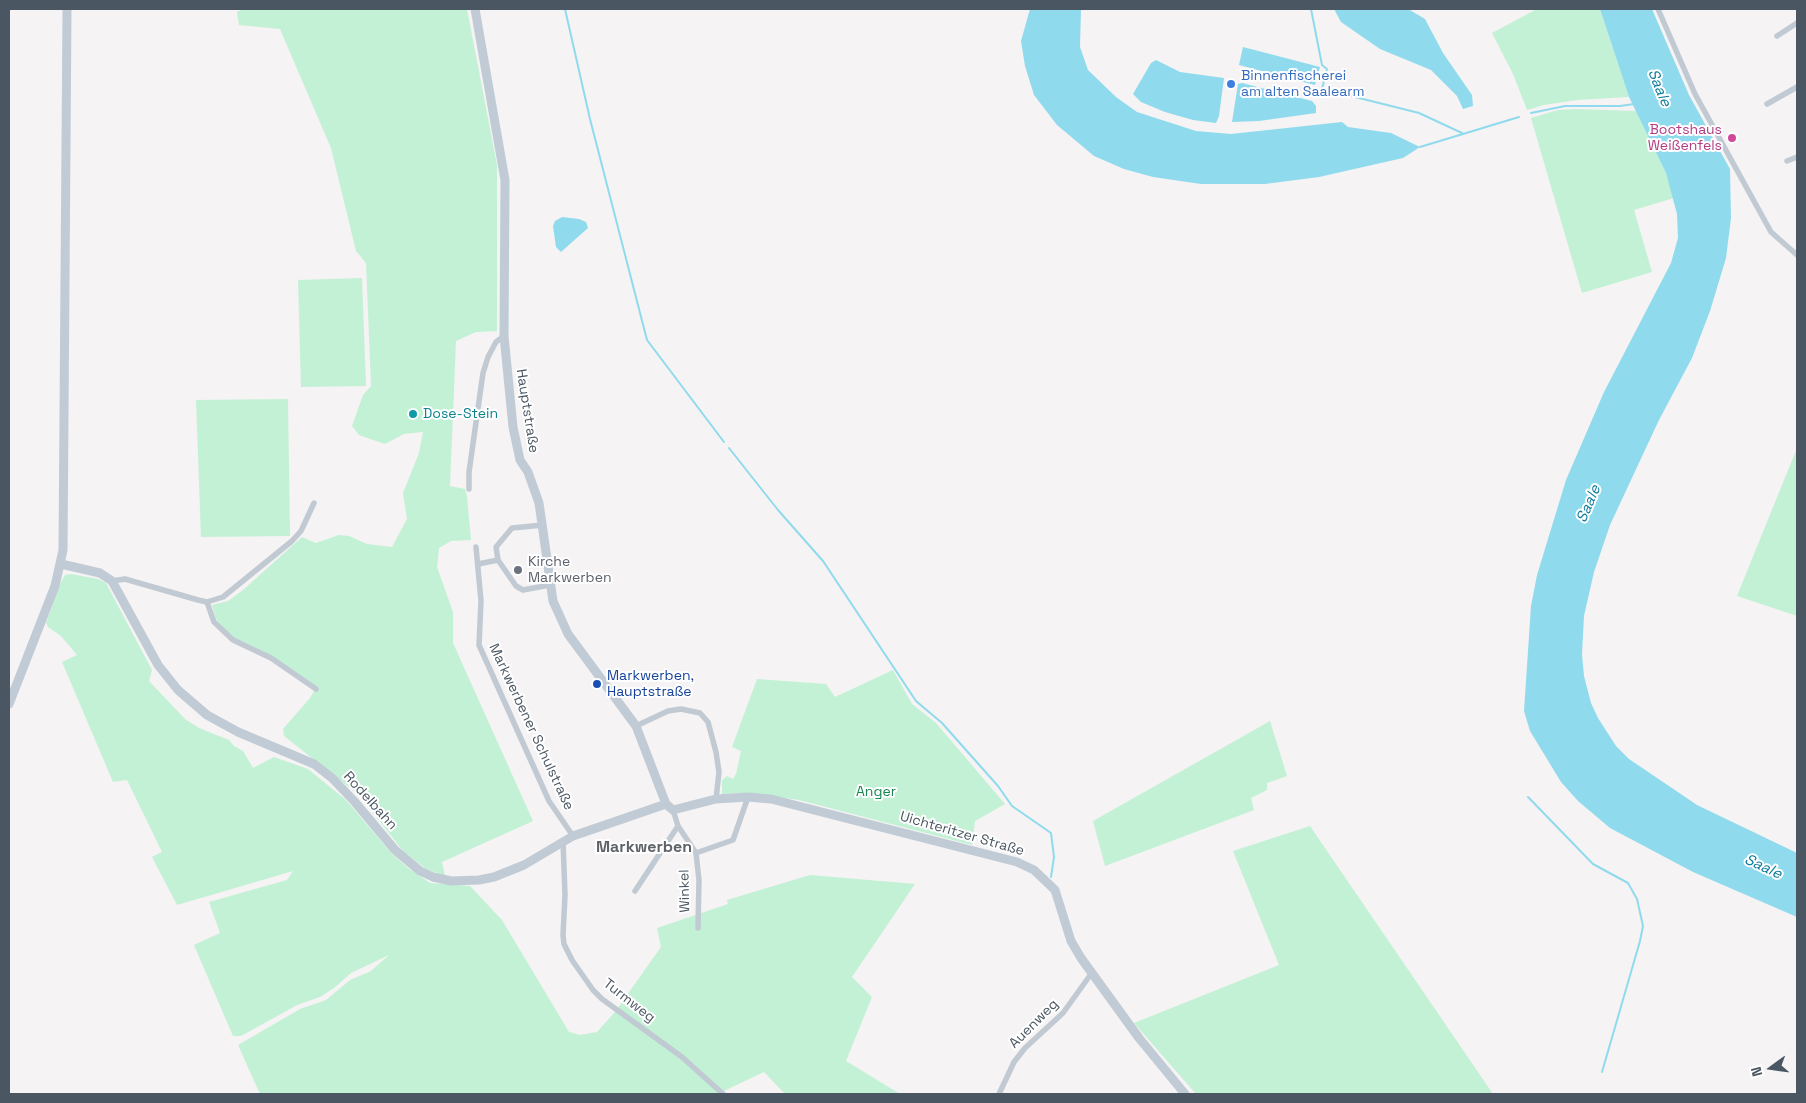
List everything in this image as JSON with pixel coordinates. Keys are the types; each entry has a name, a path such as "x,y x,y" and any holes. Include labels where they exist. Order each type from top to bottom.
{"main road":[{"name":"Hauptstraße","path":"475,9 505,180 504,336 518,450 540,504 550,585 559,617 568,634 636,726 669,807"},
{"path":"9,704 55,586 61,564 64,529 67,11"},
{"path":"61,564 100,573 112,581"},
{"name":"Rodelbahn","path":"112,581 152,656 178,690 226,727 314,764 332,778 354,801 395,850 420,871 433,877 451,881 479,880 507,873 573,836 669,807"},
{"name":"Uichteritzer Straße","path":"669,807 716,799 748,797 771,799 1017,862 1034,870 1055,890 1071,941 1091,974 1184,1094"}],"street":[{"path":"1658,9 1694,94 1771,232 1797,255"},
{"path":"1777,36 1797,23"},
{"path":"1767,104 1797,87"},
{"path":"1787,161 1797,156"},
{"path":"469,489 468,472 483,373 488,357 496,342 504,336"},
{"path":"112,581 125,579 207,602 230,593 286,547 301,531 314,503"},
{"path":"543,525 512,528 497,544 498,560 516,586 523,590 550,585"},
{"name":"Markwerbener Schulstraße","path":"476,547 481,601 479,645 552,807 573,836"},
{"path":"478,564 498,560"},
{"path":"207,602 214,622 233,640 271,658 316,689"},
{"path":"636,726 668,710 682,709 700,713 708,722 716,752 719,778 716,799"},
{"name":"Winkel","path":"696,853 733,840 748,797"},
{"name":"Winkel","path":"669,807 678,826 696,853 699,880 698,928"},
{"path":"635,891 678,826"},
{"name":"Turmweg","path":"563,841 565,895 563,935 564,944 572,960 593,990 602,999 682,1057 723,1094"},
{"name":"Auenweg","path":"998,1094 1014,1062 1024,1048 1063,1013 1091,974"}],"green space":[{"path":"243,9 467,9 497,165 497,331 476,332 456,341 450,486 465,489 471,540 451,541 439,548 437,567 453,612 453,643 533,821 442,862 445,876 426,869 403,851 360,796 284,736 283,729 310,698 315,689 271,658 233,640 216,619 212,605 228,601 243,590 302,537 316,543 339,535 349,536 367,544 392,547 407,519 403,493 419,453 423,432 404,434 385,444 359,435 352,426 363,395 371,386 366,263 356,251 331,148 280,29 239,25 237,12"},
{"path":"1537,9 1600,9 1629,97 1577,100 1544,105 1527,110 1513,74 1492,33"},
{"path":"1558,110 1636,111 1666,173 1674,198 1634,210 1652,272 1582,293 1531,118"},
{"path":"362,278 366,386 301,387 298,280"},
{"path":"288,399 290,536 201,537 196,400"},
{"path":"1797,448 1797,616 1737,596"},
{"path":"71,574 98,579 106,583 152,670 149,681 185,719 199,728 229,740 234,746 243,751 253,768 274,757 308,769 346,800 392,854 408,868 430,883 470,886 502,920 569,1032 580,1035 597,1032 615,1012 661,947 657,928 728,904 727,900 810,875 915,884 852,977 872,997 846,1061 900,1094 785,1094 764,1072 726,1090 722,1094 260,1094 238,1045 300,1009 326,1000 350,980 371,971 389,955 351,973 320,997 297,1005 241,1036 233,1036 194,945 220,933 209,902 287,880 293,871 177,905 152,857 162,852 127,780 113,782 62,662 77,655 61,636 48,627 46,623 61,582 65,575"},
{"name":"Anger","path":"893,670 912,704 936,723 1005,804 975,821 972,845 799,800 747,793 722,794 722,780 727,776 733,779 736,774 741,751 732,747 757,679 826,684 835,697"},
{"path":"1270,721 1287,776 1267,783 1267,790 1251,798 1254,810 1105,866 1093,821"},
{"path":"1310,826 1493,1094 1196,1094 1134,1023 1279,965 1233,851"}],"water":[{"path":"1030,9 1081,9 1080,47 1088,70 1116,97 1137,112 1196,131 1231,134 1342,122 1348,127 1391,133 1420,147 1403,158 1319,177 1265,184 1201,184 1153,177 1124,169 1094,156 1057,125 1034,95 1025,66 1021,41"},
{"path":"1334,9 1408,9 1425,19 1443,53 1472,95 1473,106 1463,109 1457,96 1431,70 1380,49 1341,22"},
{"name":"Saale","path":"1600,9 1652,9 1689,95 1730,169 1731,218 1726,258 1710,311 1692,358 1659,420 1610,525 1594,572 1584,616 1582,654 1584,676 1591,703 1598,718 1616,746 1629,759 1697,805 1797,853 1797,917 1693,872 1610,828 1578,801 1561,782 1530,731 1524,711 1531,606 1537,575 1566,480 1604,392 1671,263 1678,238 1677,214 1666,173 1629,97"},
{"path":"1243,47 1320,67 1315,85 1239,65"},
{"path":"1156,60 1180,72 1224,78 1219,116 1216,123 1193,120 1165,112 1141,102 1133,94 1151,63"},
{"path":"1242,83 1312,101 1316,106 1316,113 1259,121 1232,122 1238,84"},
{"path":"562,217 579,219 586,222 588,228 561,252 556,247 553,226 555,221"}],"waterway":[{"path":"565,9 590,119 647,340 724,442"},
{"path":"1311,9 1322,65 1327,69 1322,89 1332,91"},
{"path":"1339,93 1419,113 1462,133"},
{"path":"1531,113 1565,106 1620,106 1634,104"},
{"path":"1420,147 1519,117"},
{"path":"729,448 778,510 823,561 916,701 942,723 998,786 1012,806 1051,833 1054,857 1051,877"},
{"path":"1528,797 1593,864 1628,883 1637,899 1643,926 1640,941 1602,1072"}],"place":[{"name":"Binnenfischerei am alten Saalearm","path":"1231,84"},
{"name":"Bootshaus Weißenfels","path":"1732,138"},
{"name":"Dose-Stein","path":"413,414"},
{"name":"Kirche Markwerben","path":"518,570"},
{"name":"Markwerben, Hauptstraße","path":"597,684"}],"district":[{"name":"Markwerben","path":"644,848"}]}
